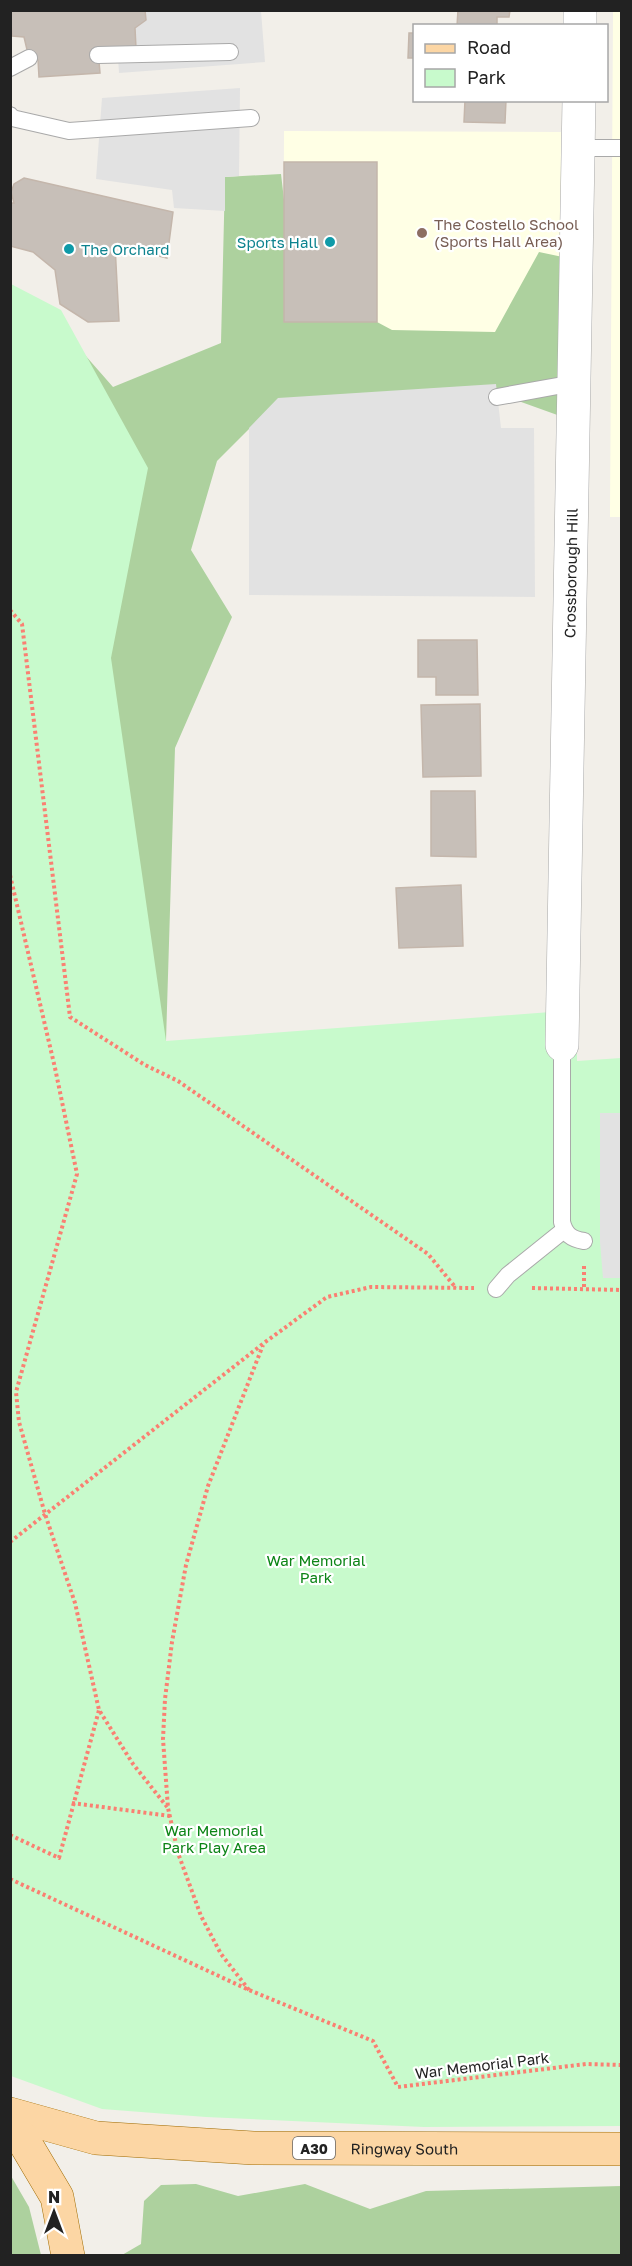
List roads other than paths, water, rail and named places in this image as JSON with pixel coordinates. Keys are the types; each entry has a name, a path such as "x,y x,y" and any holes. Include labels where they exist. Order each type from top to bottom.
{"main road":[{"name":"Ringway South","path":"10,2114 96,2138 253,2148 621,2149"},
{"path":"10,2130 22,2138 57,2197 68,2256"}],"street":[{"name":"Crossborough Hill","path":"562,1045 579,102"}],"lane":[{"path":"98,55 230,52"},
{"path":"10,68 29,58"},
{"path":"10,116 69,131 251,118"},
{"path":"579,148 621,148"},
{"path":"497,397 574,383"},
{"path":"562,1045 560,1207 564,1230 570,1236 584,1241"},
{"path":"495,1289 508,1275 564,1230"}],"place":[{"name":"The Costello School (Sports Hall Area)","path":"422,233"},
{"name":"Sports Hall","path":"330,242"},
{"name":"The Orchard","path":"69,249"}],"park label":[{"name":"War Memorial Park","path":"316,1568"},
{"name":"War Memorial Park Play Area","path":"214,1838"}]}
